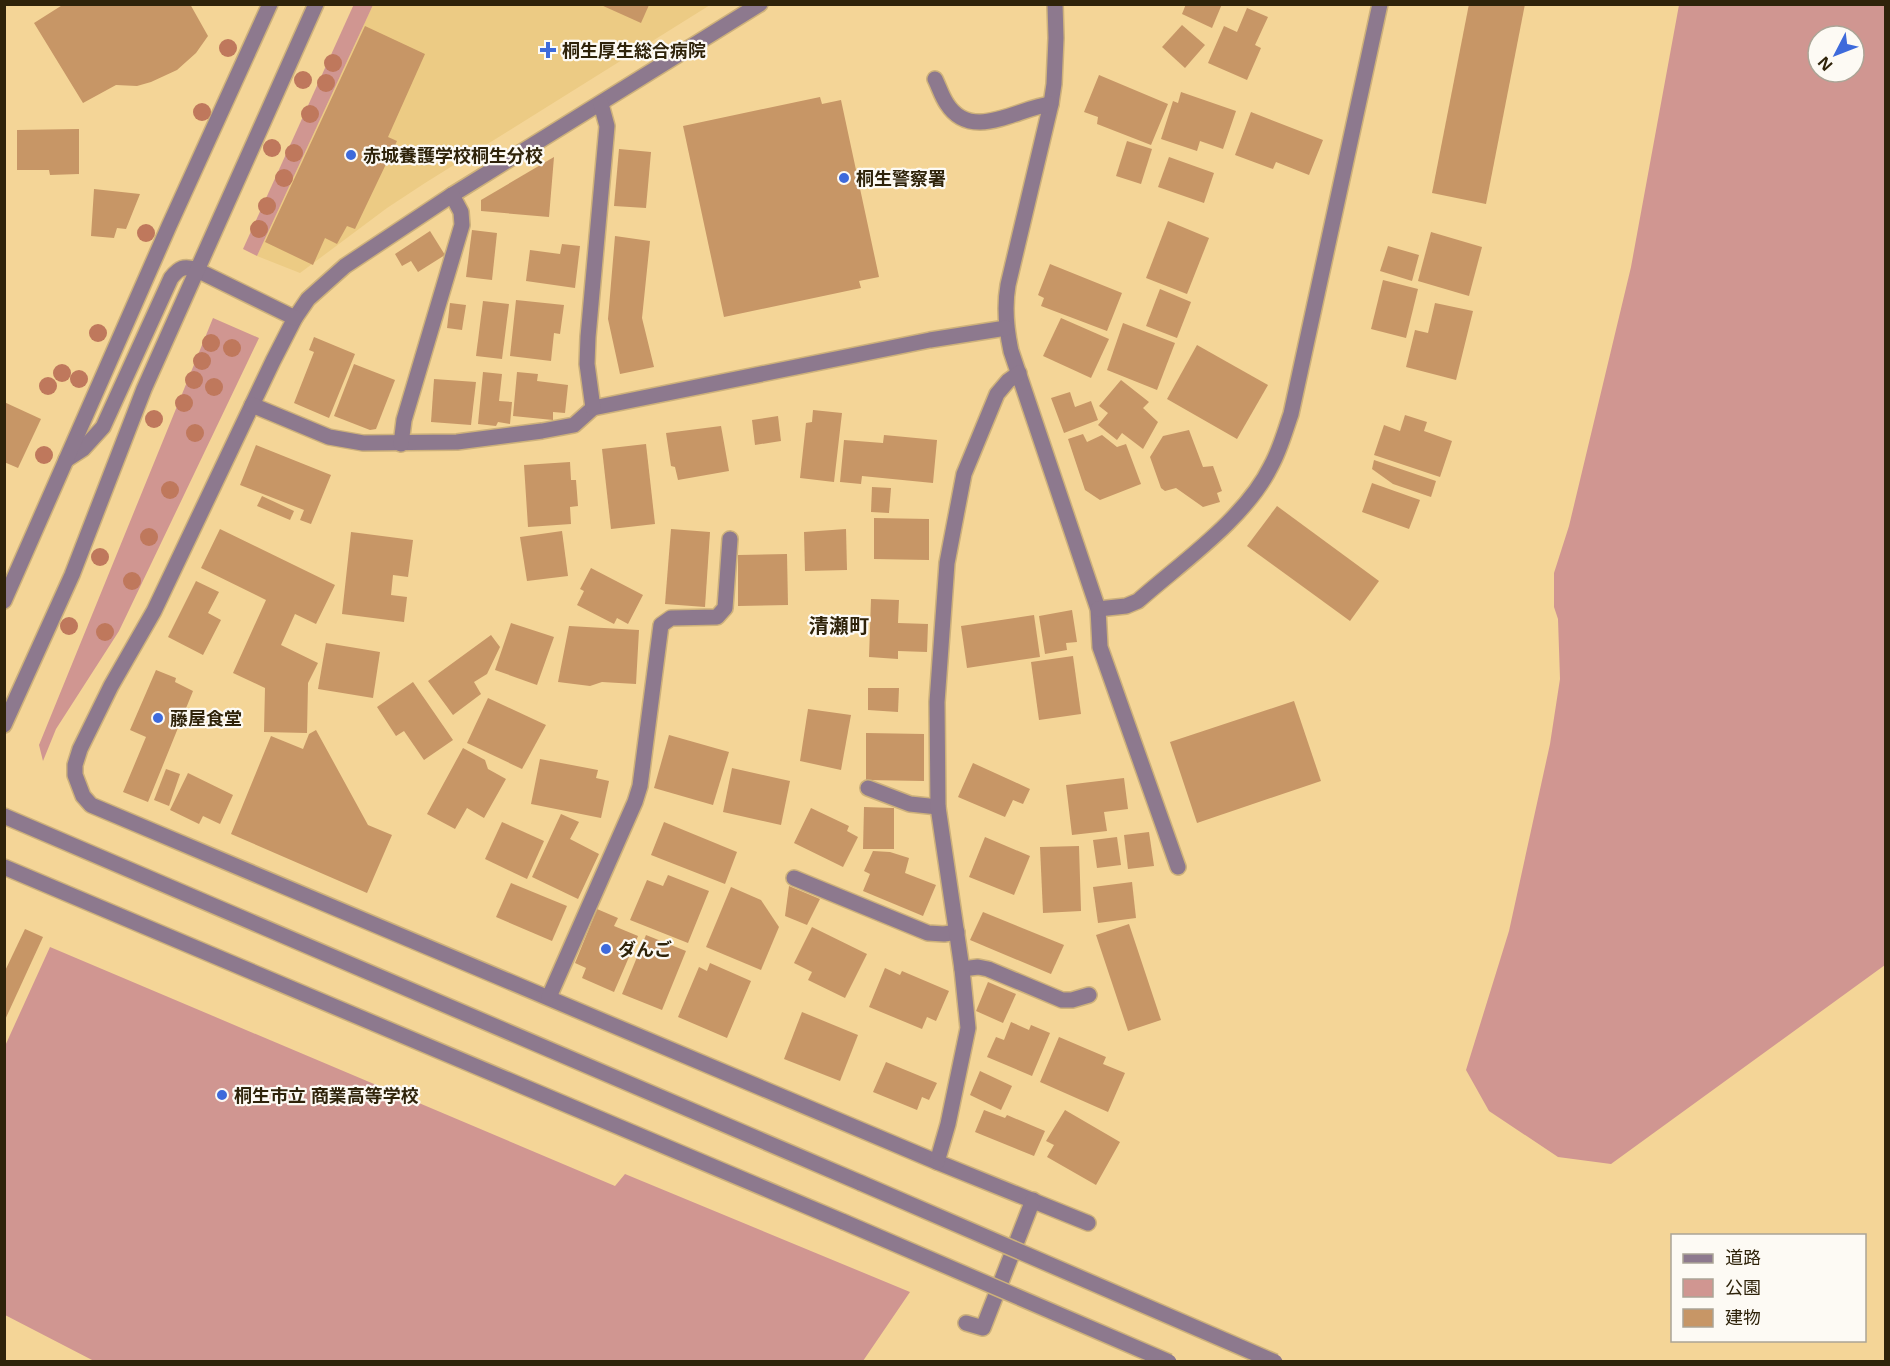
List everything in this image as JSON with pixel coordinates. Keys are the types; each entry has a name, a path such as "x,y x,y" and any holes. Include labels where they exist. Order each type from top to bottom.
{"street":[{"path":"4,601 270,4"},
{"path":"4,725 72,575 140,400 196,270 316,4"},
{"path":"760,4 452,195 345,266 308,299 252,405 154,611 111,686 80,749 75,765 75,775 83,796 91,805 937,1162 1088,1223"},
{"path":"1055,4 1055,50 1050,104 1008,285 1005,301 1006,328 1018,374 1098,609 1100,647 1178,867"},
{"path":"1098,609 1126,606 1138,601 1244,506 1257,491 1271,467 1291,414 1380,4"},
{"path":"935,79 948,106 958,115 969,120 984,123 999,120 1037,105 1050,104"},
{"path":"593,408 587,364 607,126 602,104"},
{"path":"401,444 404,420 462,225 461,212 452,195"},
{"path":"66,460 83,449 103,427 171,278 181,268 188,267 196,270 296,318"},
{"path":"252,405 329,437 363,443 456,442 542,431 574,424 593,408 930,340 1006,328"},
{"path":"937,1162 948,1124 968,1028 957,932 938,807 937,702 947,563 964,474 997,394 1008,381 1018,374"},
{"path":"549,997 640,786 661,625 671,618 717,617 725,608 730,539"},
{"path":"868,788 910,804 938,807"},
{"path":"4,816 1275,1362"},
{"path":"4,867 1169,1362"},
{"path":"794,878 928,933 957,932"},
{"path":"962,969 978,967 988,969 1062,1000 1072,1000 1089,995"},
{"path":"966,1323 983,1328 1033,1200"}],"shaded area":[{"path":"373,5 710,5 425,183 387,208 300,273 257,256"}],"green space":[{"path":"354,4 373,5 257,256 243,249"},
{"path":"1679,5 1885,5 1885,965 1611,1164 1558,1157 1489,1111 1466,1070 1509,931 1550,744 1560,679 1558,619 1554,607 1554,573 1569,526 1631,267"},
{"path":"213,318 259,338 119,631 56,729 43,761 39,745"},
{"name":"桐生市立 商業高等学校","path":"50,947 615,1186 625,1174 910,1292 863,1361 94,1361 5,1315 5,1046"}],"building":[{"path":"64,4 190,4 208,36 196,53 177,70 137,86 116,85 83,103 34,23"},
{"path":"1186,4 1222,4 1212,28 1182,14"},
{"path":"1469,4 1525,4 1486,204 1432,193"},
{"path":"601,5 649,5 641,23"},
{"path":"1247,8 1268,17 1255,45 1261,48 1247,80 1208,63 1224,26 1237,32"},
{"path":"1182,25 1205,45 1185,68 1162,47"},
{"path":"365,26 425,54 388,137 397,141 355,229 347,226 337,244 325,238 313,265 265,242"},
{"path":"1099,75 1168,104 1151,145 1097,124 1098,117 1084,112"},
{"path":"1181,92 1236,111 1223,149 1200,141 1197,151 1161,139 1173,101 1178,103"},
{"path":"820,97 822,104 841,100 879,277 859,281 861,288 724,317 683,126"},
{"path":"1251,112 1323,140 1309,175 1276,162 1273,169 1235,155"},
{"path":"79,129 79,174 50,175 49,170 17,170 17,130"},
{"path":"1127,141 1152,149 1141,184 1116,176"},
{"path":"619,149 651,152 646,208 614,206"},
{"path":"554,157 549,217 481,211 481,200"},
{"path":"1169,157 1214,173 1204,203 1158,187"},
{"path":"94,189 140,194 126,229 117,228 114,238 91,236"},
{"path":"1168,221 1209,238 1187,294 1146,278"},
{"path":"472,230 497,233 492,280 466,277"},
{"path":"430,231 445,255 418,272 411,261 402,266 395,254"},
{"path":"1431,232 1482,247 1469,296 1418,281"},
{"path":"615,236 650,241 642,318 654,367 620,374 608,319"},
{"path":"562,244 580,246 575,288 526,281 530,250 560,254"},
{"path":"1388,246 1419,255 1412,281 1380,271"},
{"path":"1050,264 1122,293 1107,331 1041,306 1044,298 1038,295"},
{"path":"1383,280 1418,289 1406,338 1371,329"},
{"path":"1160,289 1191,302 1177,338 1146,326"},
{"path":"516,300 564,305 560,334 554,333 551,361 510,356"},
{"path":"483,301 509,304 502,359 476,356"},
{"path":"450,303 466,305 462,330 447,328"},
{"path":"1435,303 1473,311 1456,380 1406,367 1415,330 1428,333"},
{"path":"1061,318 1109,339 1091,378 1043,356"},
{"path":"1123,323 1175,343 1157,390 1107,370"},
{"path":"314,337 355,354 329,418 294,403 314,352 309,350"},
{"path":"1197,345 1268,385 1237,439 1167,399"},
{"path":"354,364 395,380 376,429 370,430 334,416"},
{"path":"483,372 502,374 499,401 512,402 510,424 498,422 496,426 478,424"},
{"path":"517,372 538,374 537,381 568,385 565,413 553,412 553,420 513,416"},
{"path":"434,379 476,382 471,425 431,422"},
{"path":"1121,380 1149,402 1143,408 1158,422 1143,449 1122,433 1117,440 1098,425 1108,413 1099,406"},
{"path":"1070,392 1075,407 1091,401 1098,420 1064,433 1051,398"},
{"path":"4,402 41,419 18,468 4,462"},
{"path":"813,410 842,413 834,482 800,478 806,423 812,422"},
{"path":"1405,415 1427,422 1424,431 1452,441 1440,477 1374,455 1384,425 1400,431"},
{"path":"778,416 781,441 755,445 752,420"},
{"path":"721,426 729,471 678,480 675,467 671,466 666,433"},
{"path":"1189,430 1203,467 1213,466 1222,491 1217,493 1220,502 1203,507 1176,488 1165,491 1161,488 1150,457 1163,436"},
{"path":"1083,434 1087,442 1102,435 1117,447 1126,444 1141,484 1100,500 1085,490 1068,439"},
{"path":"884,435 937,440 933,483 862,476 861,484 840,482 844,440 883,443"},
{"path":"646,444 655,524 611,529 602,449"},
{"path":"256,445 331,475 311,524 300,520 304,510 240,485"},
{"path":"1374,460 1436,481 1431,497 1393,484 1372,469"},
{"path":"570,462 571,480 576,480 578,506 570,507 571,524 528,527 524,465"},
{"path":"1372,483 1420,500 1409,529 1362,512"},
{"path":"872,487 891,488 889,513 871,512"},
{"path":"262,496 294,511 290,520 257,506"},
{"path":"1277,506 1379,581 1350,621 1247,546"},
{"path":"874,518 929,519 929,560 874,559"},
{"path":"220,529 335,585 316,624 295,614 281,645 318,663 308,683 307,733 264,732 265,688 233,673 266,600 201,568"},
{"path":"671,529 710,532 705,607 665,604"},
{"path":"846,529 847,570 805,571 804,532"},
{"path":"562,531 568,576 527,581 520,537"},
{"path":"351,532 413,540 408,577 393,575 391,595 407,597 404,622 342,614"},
{"path":"787,554 788,605 738,606 738,555"},
{"path":"591,568 643,595 628,624 617,618 614,624 577,605 584,591 580,589"},
{"path":"196,581 219,592 208,613 221,620 203,655 168,637"},
{"path":"871,599 899,600 898,623 928,624 927,652 898,651 898,659 869,657"},
{"path":"1072,610 1077,642 1066,643 1067,650 1045,654 1039,616"},
{"path":"1034,615 1040,657 967,668 961,626"},
{"path":"511,623 554,637 537,685 495,670"},
{"path":"569,626 639,630 636,684 602,682 590,686 558,682"},
{"path":"491,635 500,647 487,674 474,682 481,694 453,715 428,681"},
{"path":"326,643 380,652 373,698 318,689"},
{"path":"1073,656 1081,714 1039,720 1031,662"},
{"path":"156,670 176,678 175,682 193,691 148,802 123,792 146,737 130,730"},
{"path":"413,682 453,740 424,760 404,731 396,736 377,707"},
{"path":"868,688 899,688 898,712 868,710"},
{"path":"488,698 546,725 522,769 467,743"},
{"path":"1294,701 1321,781 1197,823 1170,742"},
{"path":"808,709 851,715 841,770 800,761"},
{"path":"316,730 368,825 392,835 367,893 231,834 271,736 303,749 309,734"},
{"path":"866,733 924,734 924,781 866,780"},
{"path":"669,735 729,752 713,805 654,788"},
{"path":"463,748 485,760 488,769 506,779 484,818 467,808 455,829 427,814"},
{"path":"540,759 598,770 596,778 609,781 601,818 531,804"},
{"path":"973,763 1030,789 1023,804 1013,800 1005,817 958,797"},
{"path":"732,768 790,781 781,825 723,812"},
{"path":"166,769 180,774 169,806 154,800"},
{"path":"188,773 233,795 220,824 203,816 199,824 170,810"},
{"path":"1124,778 1128,809 1104,812 1107,831 1072,835 1066,785"},
{"path":"864,807 894,808 894,849 863,849"},
{"path":"811,808 849,826 847,831 858,837 843,867 794,843"},
{"path":"561,814 579,822 570,839 599,854 578,899 532,877"},
{"path":"502,822 544,841 527,879 485,859"},
{"path":"664,822 737,852 725,884 651,855"},
{"path":"1149,832 1154,866 1128,869 1124,835"},
{"path":"985,837 1030,856 1014,895 969,877"},
{"path":"1117,837 1121,865 1097,868 1093,840"},
{"path":"1079,846 1081,911 1043,913 1040,847"},
{"path":"873,851 890,852 909,858 905,873 936,885 923,916 863,891 870,874 864,871"},
{"path":"668,875 709,891 688,943 630,920 647,880 663,886"},
{"path":"1132,882 1136,918 1098,923 1093,887"},
{"path":"511,883 567,906 552,941 496,917"},
{"path":"789,886 820,899 807,925 785,916"},
{"path":"731,887 761,900 779,927 761,970 706,947"},
{"name":"ダんご","path":"597,909 618,918 614,926 638,936 614,992 582,978 586,968 575,963"},
{"path":"983,912 1064,945 1051,974 970,940"},
{"path":"1129,924 1161,1020 1128,1031 1096,935"},
{"path":"812,927 867,954 845,998 808,980 812,972 794,963"},
{"path":"25,929 43,937 4,1022 4,973"},
{"path":"646,935 686,951 662,1010 622,994"},
{"path":"710,963 751,981 727,1038 678,1017 699,967 707,971"},
{"path":"885,968 900,975 902,971 949,991 936,1021 927,1017 922,1029 869,1007"},
{"path":"988,982 1016,994 1003,1023 976,1011"},
{"path":"802,1012 858,1035 840,1081 784,1059"},
{"path":"1011,1022 1029,1030 1031,1025 1050,1033 1032,1076 987,1057 996,1037 1004,1040"},
{"path":"1059,1037 1106,1057 1103,1064 1125,1073 1108,1112 1040,1082"},
{"path":"886,1062 937,1083 929,1100 922,1097 917,1110 873,1092"},
{"path":"980,1071 1012,1086 1001,1110 970,1095"},
{"path":"984,1110 1005,1118 1007,1115 1045,1131 1034,1156 975,1132"},
{"path":"1065,1110 1120,1142 1096,1185 1047,1157 1054,1145 1046,1141"}],"place":[{"name":"桐生厚生総合病院","path":"548,50"},
{"name":"赤城養護学校桐生分校","path":"351,155"},
{"name":"桐生警察署","path":"844,178"},
{"name":"藤屋食堂","path":"158,718"},
{"name":"ダんご","path":"606,949"},
{"name":"桐生市立 商業高等学校","path":"222,1095"}],"district":[{"name":"清瀬町","path":"839,625"}]}
